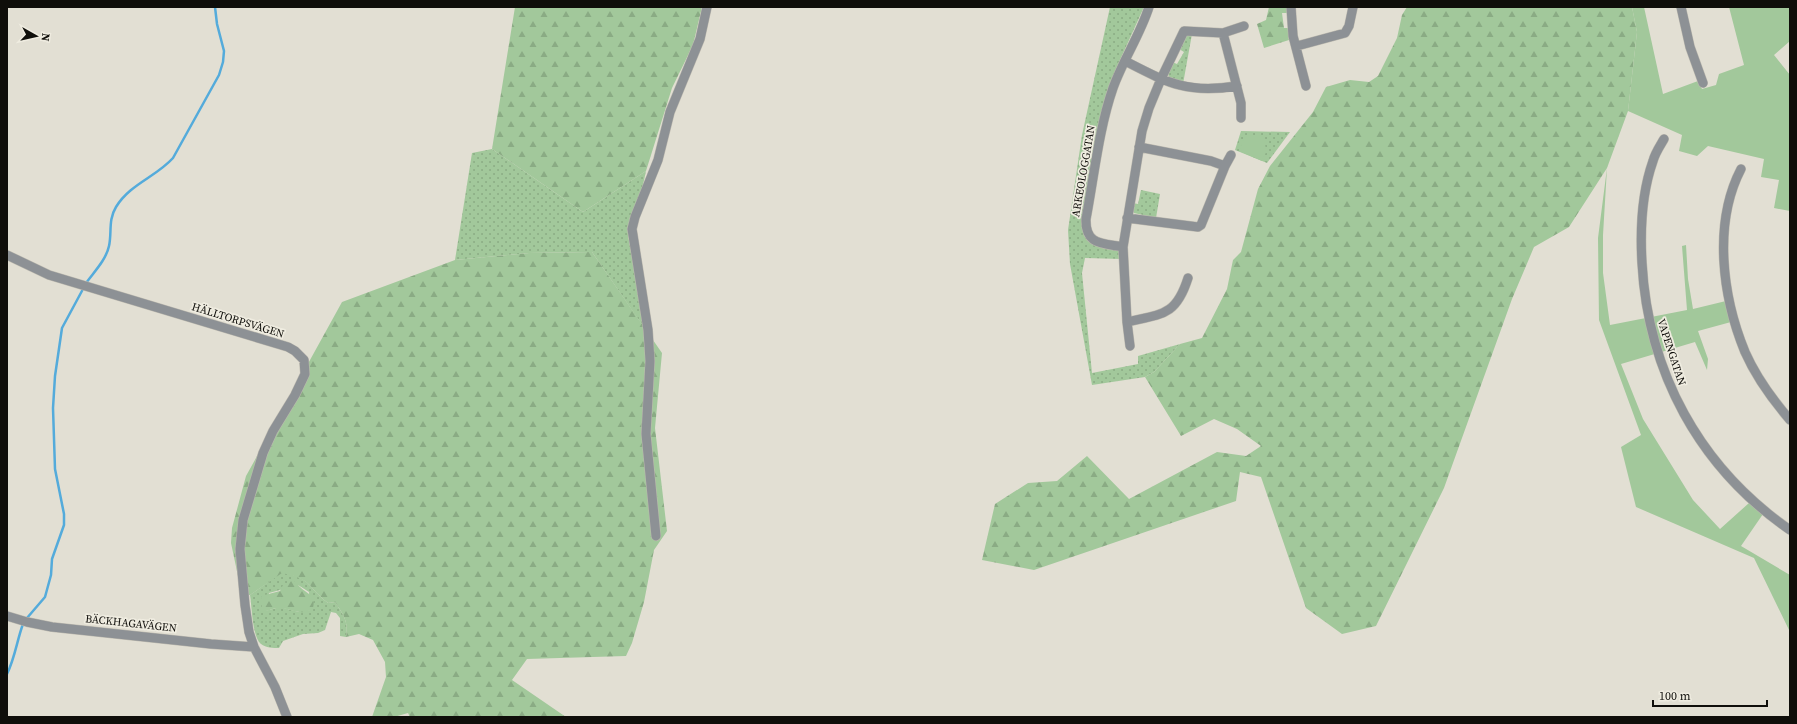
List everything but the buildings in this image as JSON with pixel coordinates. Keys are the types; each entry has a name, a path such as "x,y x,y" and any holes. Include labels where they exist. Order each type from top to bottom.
{"street":[{"path":"656,536 647,448 646,413 650,361 648,330 632,229 635,217 658,160 670,112 700,39 707,7"},
{"name":"ARKEOLOGGATAN","path":"1123,246 1094,240 1087,234 1086,227 1106,112 1113,88 1142,26 1149,7"},
{"path":"1291,7 1291,25 1306,86"},
{"path":"1297,46 1345,33 1350,26 1353,7"},
{"path":"1681,7 1690,47 1703,83"},
{"path":"1130,346 1127,322 1123,246 1140,147 1149,108 1184,31 1223,33 1244,26"},
{"path":"1223,33 1237,86 1241,118"},
{"path":"1125,61 1161,79 1197,89 1218,89 1237,86"},
{"name":"VAPENGATAN","path":"1664,139 1653,160 1648,182 1643,212 1641,246 1643,283 1648,318 1657,354 1678,404 1692,429 1714,458 1752,501 1790,530"},
{"path":"1140,147 1211,161 1225,166"},
{"path":"1127,218 1198,227 1202,225 1230,155"},
{"path":"1741,168 1732,186 1726,226 1724,252 1730,300 1736,328 1746,353 1769,394 1790,420"},
{"name":"HÄLLTORPSVÄGEN","path":"7,255 49,275 288,347 295,351 304,360 305,374 295,395 272,431 263,453 242,527 240,549 249,632 254,647 275,687 286,717"},
{"path":"1127,322 1162,314 1172,308 1180,298 1188,278"},
{"name":"BÄCKHAGAVÄGEN","path":"7,616 52,627 211,644 254,647"}],"green space":[{"path":"515,7 702,7 693,45 672,88 646,171 583,212 492,149"},
{"path":"1110,7 1144,7 1116,69 1107,93 1085,235 1113,246 1121,254 1122,259 1085,258 1082,273 1092,373 1138,364 1138,356 1180,344 1154,372 1145,377 1092,385 1070,264 1068,230 1082,135"},
{"path":"1269,7 1288,7 1288,13 1282,13 1284,28 1288,28 1289,40 1264,48 1257,24 1266,20"},
{"path":"1407,7 1632,7 1637,32 1628,111 1607,168 1569,227 1534,247 1512,299 1444,488 1376,626 1342,634 1306,608 1261,477 1240,472 1236,501 1034,570 982,560 995,504 1028,483 1057,481 1087,456 1129,499 1217,452 1246,456 1261,446 1237,429 1214,419 1181,436 1145,377 1154,372 1180,344 1202,338 1227,289 1233,260 1241,252 1258,189 1270,166 1313,112 1326,87 1350,80 1369,82 1378,76 1397,38 1402,15"},
{"path":"1632,7 1644,7 1663,94 1698,81 1702,89 1716,85 1719,74 1744,65 1729,7 1790,7 1790,41 1774,55 1790,75 1790,211 1774,208 1779,180 1761,177 1764,159 1708,146 1697,156 1679,151 1682,135 1628,111 1637,32"},
{"path":"1192,34 1183,84 1169,78 1168,73 1172,62 1177,64 1184,52 1179,49 1186,36"},
{"path":"1241,131 1290,132 1267,163 1235,150"},
{"path":"1245,135 1264,135 1266,152 1262,161 1239,151"},
{"path":"492,149 583,212 646,171 641,194 628,235 645,329 592,252 529,253 455,260 472,153"},
{"path":"1607,168 1603,235 1603,273 1610,325 1687,310 1682,246 1686,245 1688,279 1693,309 1726,301 1731,322 1698,331 1708,359 1707,370 1695,342 1621,364 1643,419 1693,500 1720,529 1749,503 1763,514 1741,546 1790,575 1790,632 1754,558 1636,507 1621,447 1641,435 1599,320 1598,238"},
{"path":"1141,190 1160,194 1156,218 1134,213 1132,209 1133,203 1138,204"},
{"path":"592,252 662,353 655,428 667,531 654,550 644,602 632,643 626,656 527,659 512,680 566,717 410,717 408,713 394,717 372,717 386,677 385,662 373,640 359,634 346,637 346,622 343,614 335,602 328,603 305,581 292,575 282,573 250,595 242,595 231,543 232,528 246,476 342,302 455,260 529,253"},
{"path":"282,572 299,578 309,584 328,603 335,602 343,614 346,622 346,637 340,636 340,618 336,613 331,612 325,630 318,633 303,634 283,641 279,648 265,646 261,644 256,635 250,595","holes":["298,585 309,592 310,610 299,612 280,607 265,611 269,593"]},
{"path":"293,580 311,595 314,603 313,608 305,612 282,608 262,611 261,596 280,591 283,585"}],"waterway":[{"path":"86,283 99,266 109,246 112,217 116,207 128,192 166,165 173,158 219,75 223,62 224,51 217,24 215,7"},
{"path":"27,618 45,597 51,575 52,559 64,525 64,514 55,469 53,408 55,376 62,328 83,289"},
{"path":"7,674 23,624"}]}
